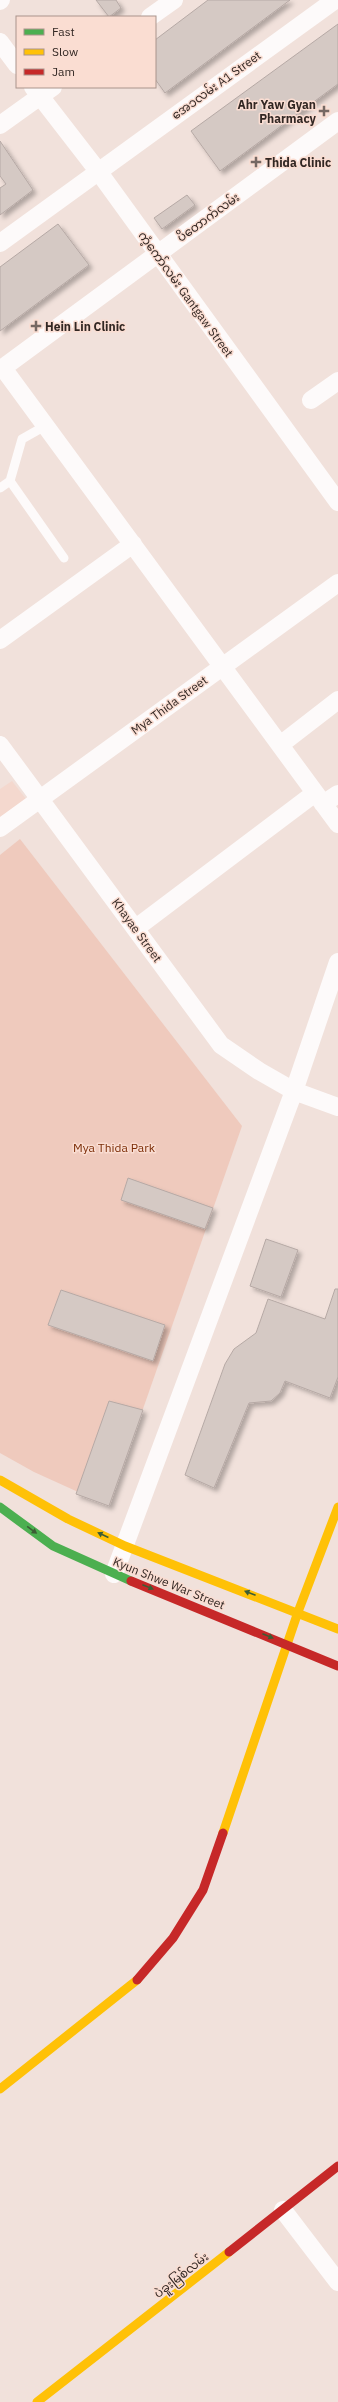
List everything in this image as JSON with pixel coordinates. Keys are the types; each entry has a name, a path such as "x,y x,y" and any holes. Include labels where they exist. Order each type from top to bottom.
{"street":[{"path":"151,16 174,0"},
{"name":"အေ၁လမ်း A1 Street","path":"0,243 335,0"},
{"path":"0,42 16,64"},
{"path":"0,125 42,90"},
{"name":"ကံ့ကော်လမ်း Gantgaw Street","path":"42,90 157,254 338,502"},
{"name":"ပိတောက်လမ်း","path":"2,369 338,121"},
{"path":"2,369 46,426 280,745 325,797 338,824"},
{"path":"311,400 338,381"},
{"path":"0,640 132,544"},
{"name":"Mya Thida Street","path":"0,828 338,583"},
{"path":"280,745 338,700"},
{"name":"Khayae Street","path":"0,745 221,1045 259,1071 294,1091 338,1107"},
{"path":"136,928 325,797"},
{"path":"114,1574 294,1091 331,1006 338,962"},
{"name":"Kyun Shwe War Street","path":"0,1480 68,1519 125,1546 298,1612 338,1629"},
{"name":"Kyun Shwe War Street","path":"0,1507 53,1546 114,1574 288,1644 338,1666"},
{"path":"0,2089 136,1981 173,1938 203,1890 298,1612 338,1507"},
{"name":"ပဲခူးမြစ်လမ်း","path":"37,2402 284,2210 338,2166"},
{"path":"284,2210 338,2282"}],"lane":[{"path":"0,488 10,480 22,439 46,426"},
{"path":"10,480 64,558"}],"shaded area":[{"path":"12,781 26,799 0,817 0,789"}],"green space":[{"name":"Mya Thida Park","path":"20,839 242,1126 109,1506 34,1472 0,1453 0,855"}],"building":[{"path":"96,0 116,0 121,8 108,16"},
{"path":"208,0 290,0 165,93 156,80 156,39"},
{"path":"338,24 338,84 220,171 191,131"},
{"path":"0,141 33,190 0,215 0,188 6,184 0,176"},
{"path":"187,195 195,205 162,229 154,218"},
{"path":"58,224 89,265 0,331 0,267"},
{"path":"128,1178 213,1208 205,1229 121,1200"},
{"path":"266,1239 298,1250 281,1297 250,1286"},
{"path":"335,1289 338,1289 338,1377 330,1398 285,1381 280,1393 271,1401 249,1403 214,1488 185,1475 225,1364 234,1349 256,1333 268,1299 325,1319"},
{"path":"61,1290 165,1325 153,1361 48,1325"},
{"path":"109,1401 143,1410 109,1506 76,1494"}],"traffic: fast":[{"path":"0,1507 53,1546 131,1581"}],"traffic: slow":[{"path":"0,1480 68,1519 125,1546 338,1629"},
{"path":"223,1833 298,1612 338,1507"},
{"path":"0,2089 137,1980"},
{"path":"37,2402 229,2252"}],"traffic: jam":[{"path":"131,1581 338,1666"},
{"path":"137,1980 173,1938 203,1890 223,1833"},
{"path":"229,2252 338,2166"}],"place":[{"name":"Ahr Yaw Gyan Pharmacy","path":"324,111"},
{"name":"Thida Clinic","path":"256,162"},
{"name":"Hein Lin Clinic","path":"36,326"}]}
